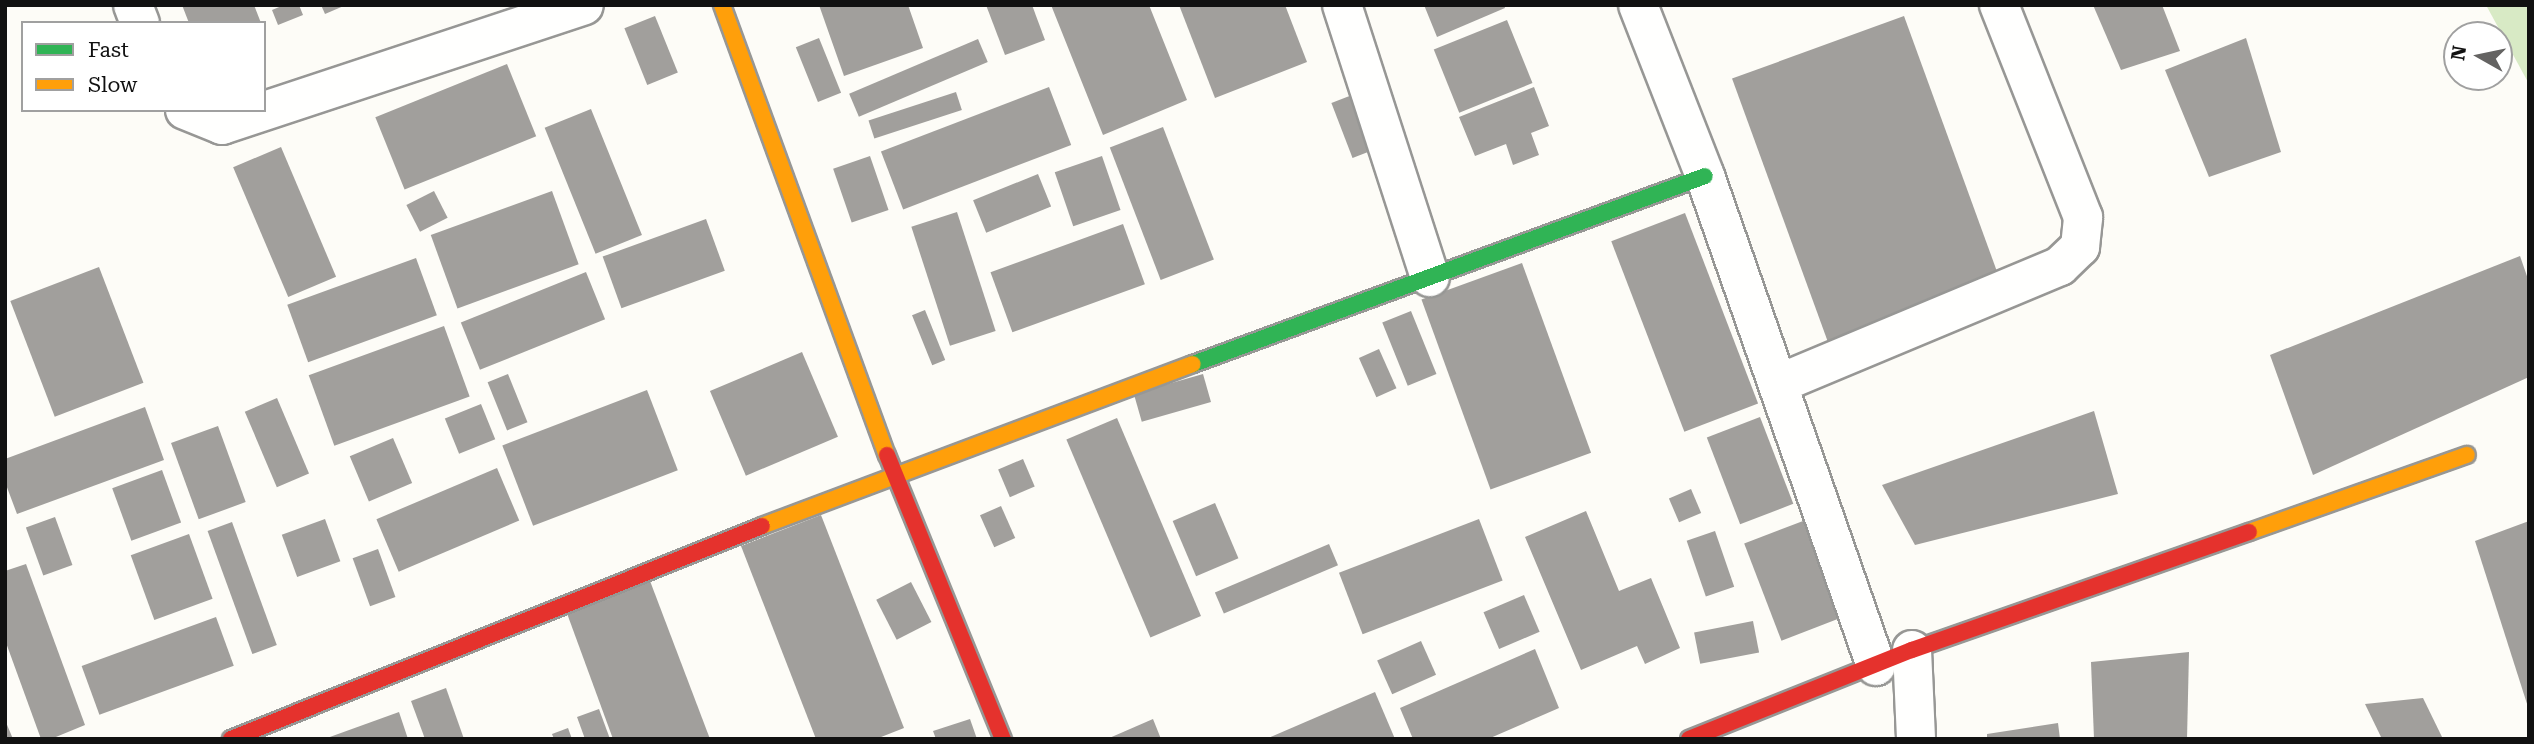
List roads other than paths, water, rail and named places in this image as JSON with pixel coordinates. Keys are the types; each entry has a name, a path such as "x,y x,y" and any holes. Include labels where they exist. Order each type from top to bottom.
{"street":[{"path":"266,110 584,5"},
{"path":"722,5 894,473 1003,739"},
{"path":"1342,5 1430,277"},
{"path":"1638,5 1705,176 1876,666"},
{"path":"1778,384 2060,266 2080,247 2082,217 1998,5"},
{"path":"190,112 222,125 261,112"},
{"path":"231,739 894,473 1705,176"},
{"path":"1689,739 1912,650 2467,455"},
{"path":"1912,650 1916,739"}]}
